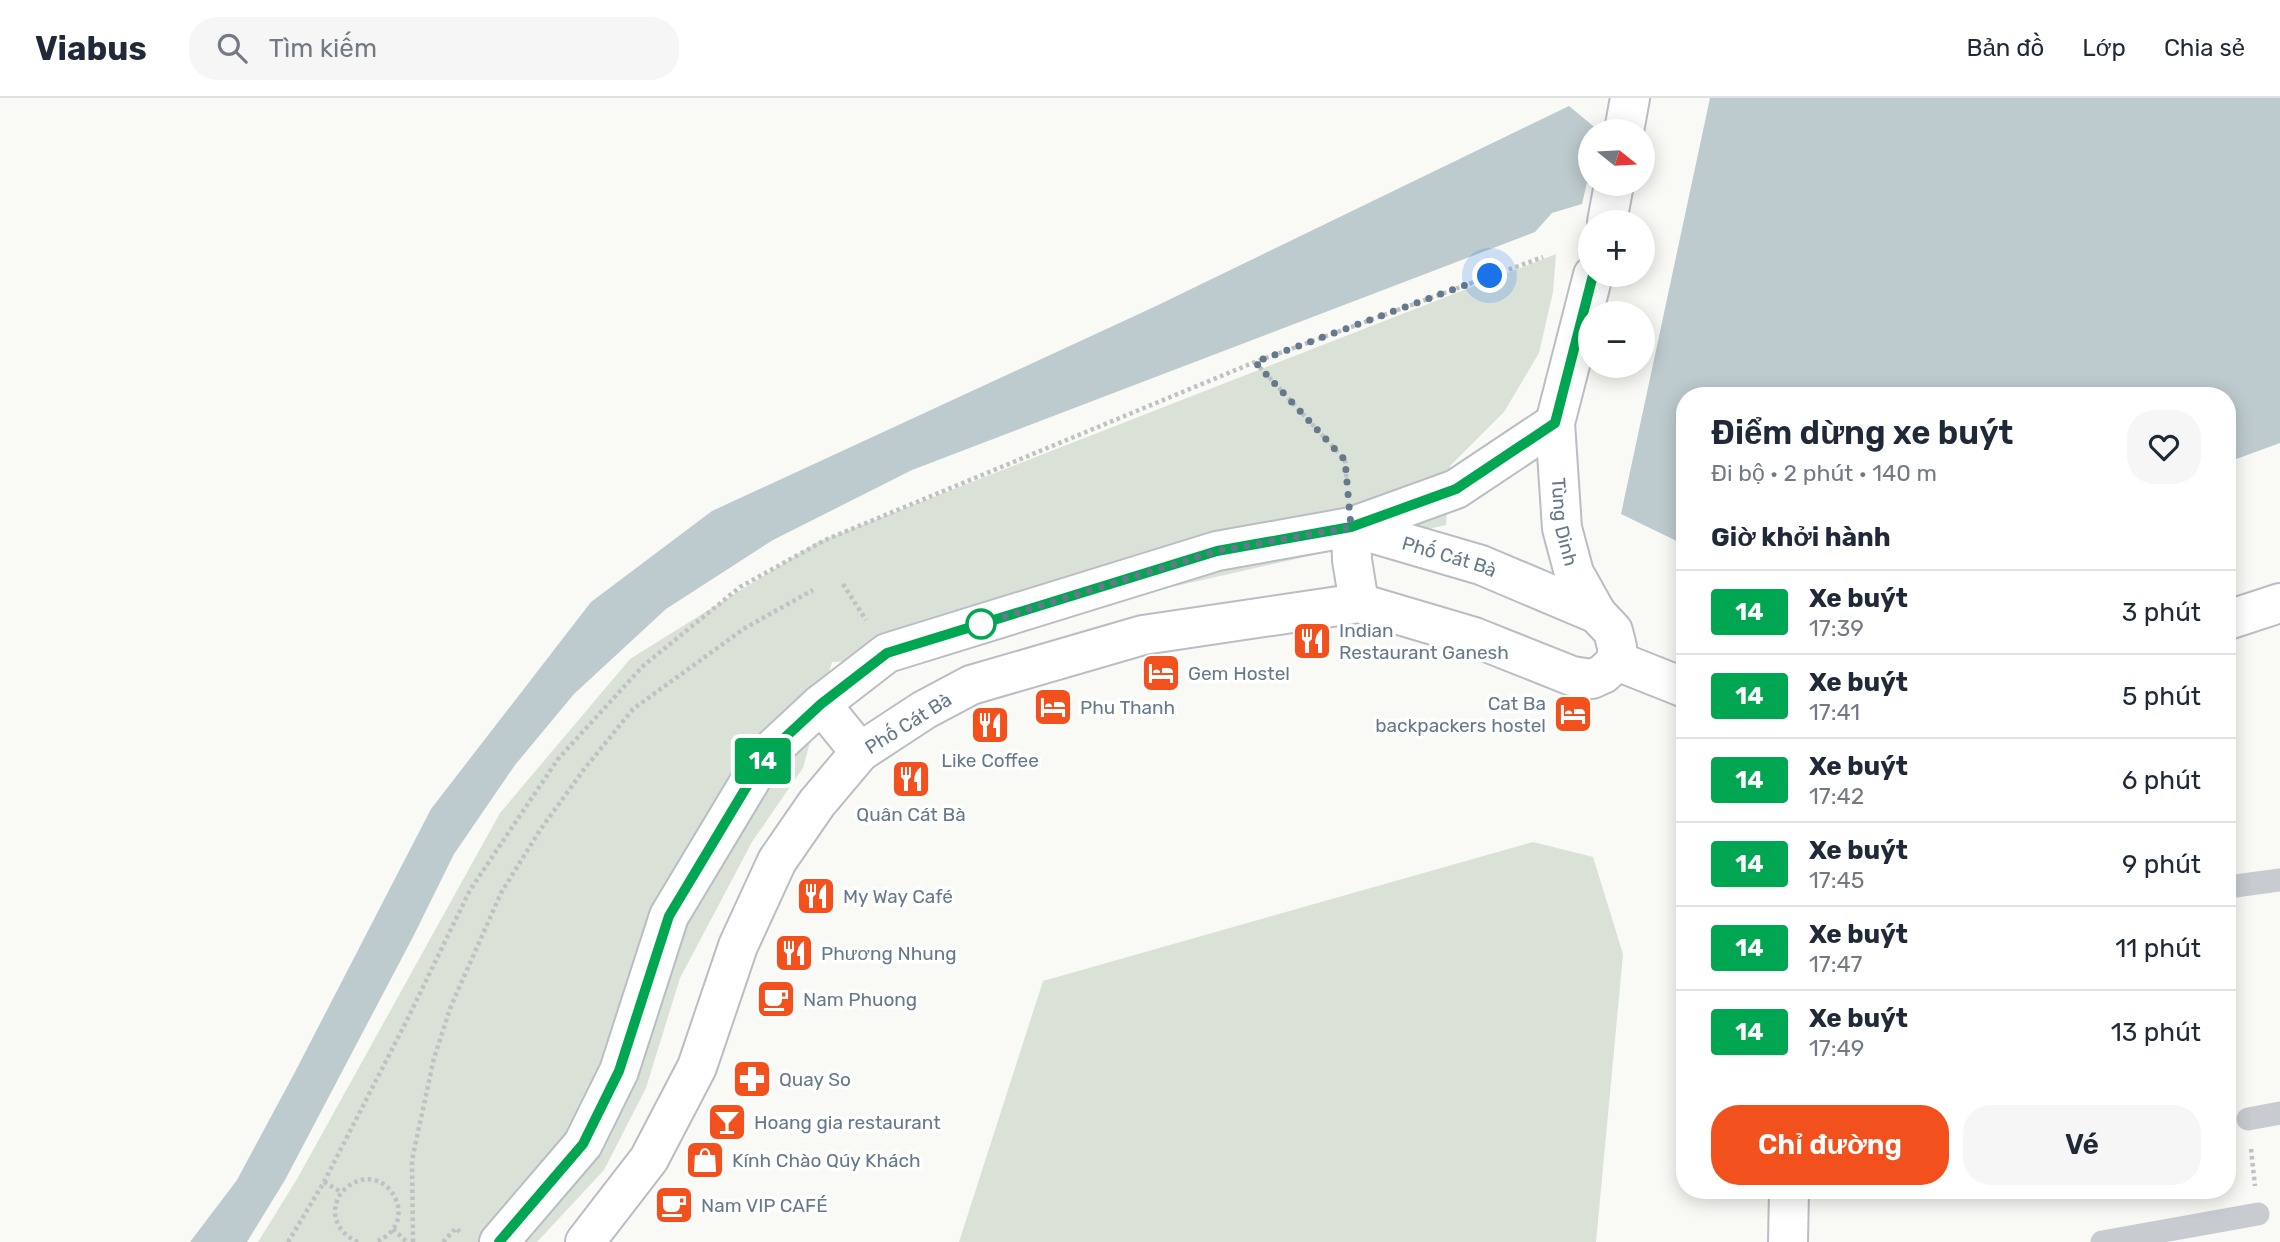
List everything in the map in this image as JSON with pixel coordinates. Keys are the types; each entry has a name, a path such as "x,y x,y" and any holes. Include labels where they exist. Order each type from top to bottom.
{"main road":[{"name":"Tùng Dinh","path":"1590,287 1555,423 1562,528 1574,573 1597,614"},
{"path":"1359,603 1352,560 1351,527 1456,489 1555,423"},
{"name":"Phố Cát Bà","path":"499,1242 583,1144 619,1071 669,916 765,756 821,704 887,653 1217,551 1351,527 1481,565 1597,614"},
{"name":"Phố Cát Bà","path":"585,1242 649,1159 697,1067 738,946 777,861 817,803 860,752 924,710 971,685 1143,635 1359,603 1474,636 1572,676 1592,679 1603,674 1617,661"},
{"path":"2236,617 2280,603"},
{"path":"1597,614 1613,631 1617,661 1676,684"},
{"path":"821,704 860,752"},
{"path":"1788,1242 1789,1199"}],"lane":[{"path":"2236,886 2280,880"},
{"path":"2248,1119 2280,1113"},
{"path":"2102,1242 2258,1214"}],"path":[{"path":"288,1242 324,1182 470,890 558,759 643,666 740,587 825,540 1255,362 1543,257"},
{"path":"1255,362 1345,460 1351,527"},
{"path":"413,1242 412,1160 434,1058 451,1006 507,883 540,830 585,768 633,709 745,628 813,590"},
{"path":"2248,1119 2258,1214"},
{"path":"358,1242 348,1238 336,1221 335,1211 341,1192 359,1180 370,1179 381,1182 395,1197 399,1208 393,1229 387,1236 375,1242"},
{"path":"324,1182 341,1192"},
{"path":"443,1242 456,1228 470,1242"},
{"path":"393,1229 407,1242"}],"shaded area":[{"path":"1710,98 2280,98 2280,443 2236,459 2236,387 1676,387 1676,541 1621,514 1650,378 1655,378 1655,355"},
{"path":"1569,106 1585,119 1578,119 1578,196 1584,196 1582,204 1552,213 1535,232 912,470 773,540 666,609 574,694 515,765 454,854 285,1180 247,1242 190,1242 237,1180 431,809 591,602 712,511 1154,307"},
{"path":"1556,254 1553,292 1539,353 1504,412 1450,466 1446,525 986,629 919,658 832,662 803,768 752,842 680,978 646,1088 604,1170 537,1242 258,1242 297,1179 500,813 630,659 818,542"},
{"path":"1533,842 1593,857 1623,954 1596,1242 959,1242 1043,981"}],"bus line":[{"name":"14","path":"499,1242 583,1144 619,1071 669,916 765,756 821,704 887,653 1217,551 1351,527 1456,489 1555,423 1590,287"}],"place":[{"name":"Indian Restaurant Ganesh","path":"1312,641"},
{"name":"Gem Hostel","path":"1161,673"},
{"name":"Phu Thanh","path":"1053,707"},
{"name":"Cat Ba backpackers hostel","path":"1573,714"},
{"name":"Like Coffee","path":"990,725"},
{"name":"Quân Cát Bà","path":"911,779"},
{"name":"My Way Café","path":"816,896"},
{"name":"Phương Nhung","path":"794,953"},
{"name":"Nam Phuong","path":"776,999"},
{"name":"Quay So","path":"752,1079"},
{"name":"Hoang gia restaurant","path":"727,1122"},
{"name":"Kính Chào Qúy Khách","path":"705,1160"},
{"name":"Nam VIP CAFÉ","path":"674,1205"}],"route":[{"path":"981,624 1217,551 1351,527 1345,460 1255,362 1490,276"}]}
